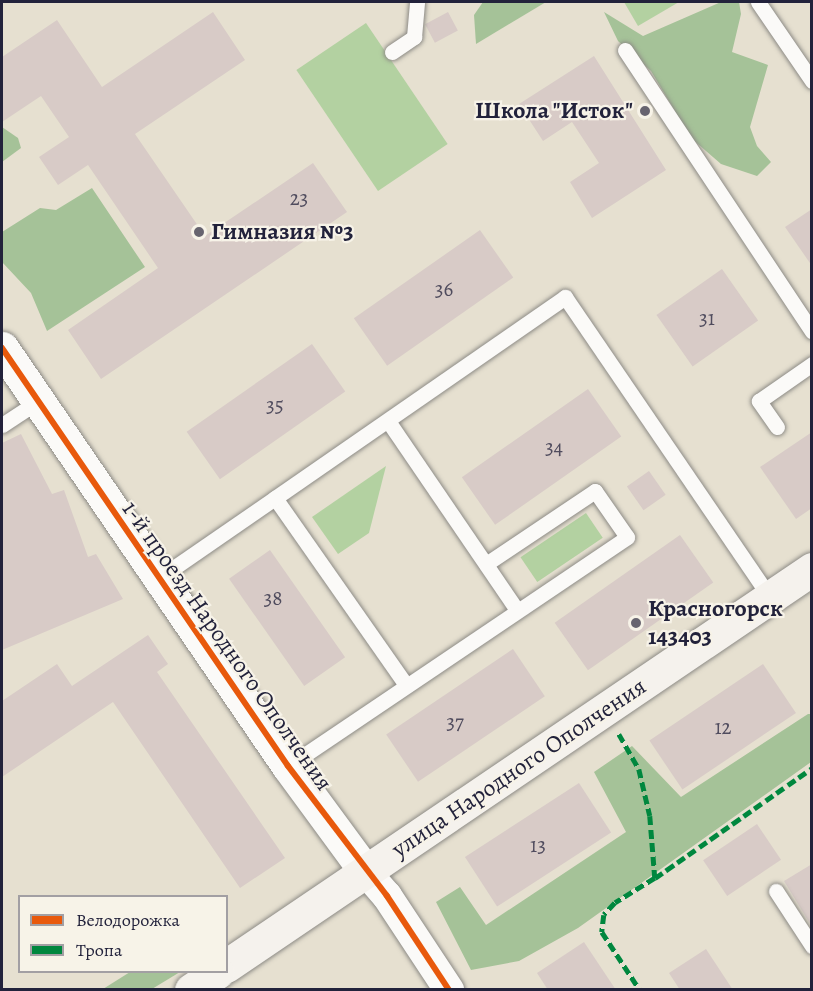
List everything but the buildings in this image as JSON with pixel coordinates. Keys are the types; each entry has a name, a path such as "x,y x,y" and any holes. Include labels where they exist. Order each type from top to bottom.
{"main road":[{"name":"улица Народного Ополчения","path":"228,965 812,569"},
{"path":"191,990 216,973"}],"street":[{"name":"1-й проезд Народного Ополчения","path":"2,348 288,766 366,872 387,896 449,990"}],"lane":[{"path":"392,52 414,37 417,2"},
{"path":"758,2 810,74"},
{"path":"625,50 811,329"},
{"path":"159,578 565,297 770,597"},
{"path":"777,427 759,400 812,364"},
{"path":"2,425 38,402"},
{"path":"388,421 517,610"},
{"path":"288,766 627,537 595,491 486,564"},
{"path":"275,498 406,685"},
{"path":"776,891 812,946"}],"green space":[{"path":"483,2 546,2 476,44 474,15"},
{"path":"624,2 679,2 638,26"},
{"path":"721,2 739,2 741,14 732,52 768,65 750,127 757,146 771,162 757,176 721,164 691,138 651,71 618,41 604,12 643,36"},
{"path":"366,23 448,144 378,191 296,70"},
{"path":"2,127 18,138 21,148 2,162"},
{"path":"92,188 145,267 47,331 31,293 2,262 2,232 40,208 56,210"},
{"path":"386,466 369,533 338,554 312,517"},
{"path":"586,513 603,538 537,582 521,557"},
{"path":"811,714 811,762 578,928 519,961 471,970 436,902 460,887 486,925 626,832 594,772 632,746 681,797"},
{"path":"128,973 178,973 152,989 103,989"}],"marked path":[{"path":"619,734 639,769 650,816 655,878 615,903 604,915 602,932 640,990"},
{"path":"655,878 812,768"}],"cycle path":[{"path":"2,348 288,766 387,896 449,990"}],"place":[{"name":"Школа \"Исток\"","path":"645,111"},
{"name":"Гимназия №3","path":"199,232"},
{"name":"Красногорск 143403","path":"636,623"}]}
